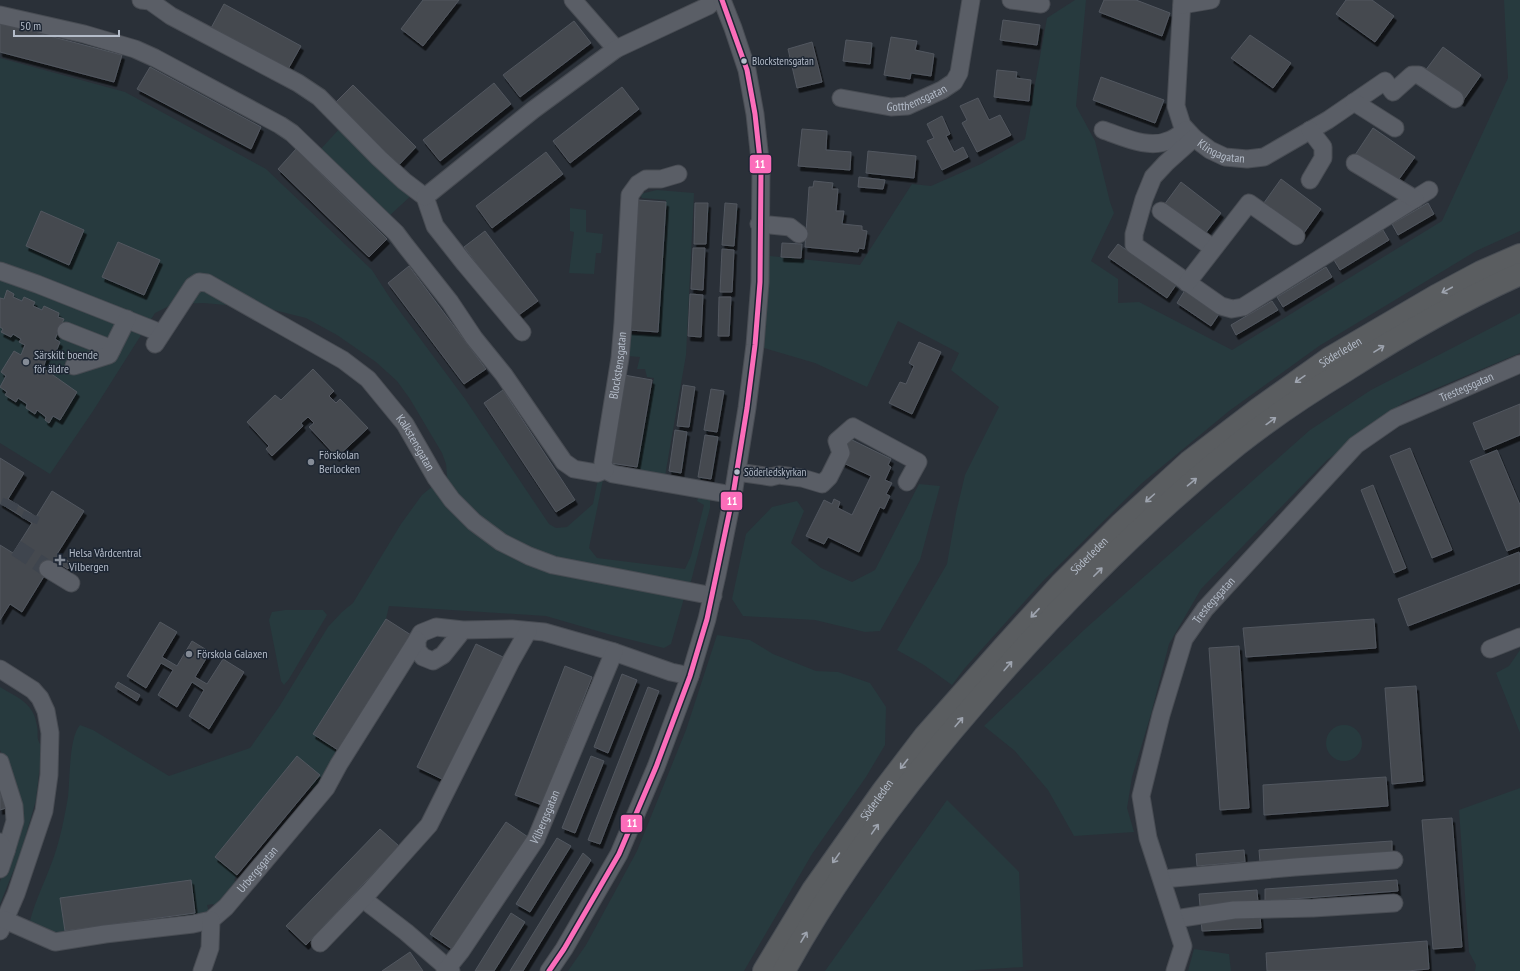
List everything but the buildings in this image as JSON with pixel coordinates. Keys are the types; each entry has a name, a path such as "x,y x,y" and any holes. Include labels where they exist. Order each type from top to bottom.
{"highway":[{"path":"1481,272 1520,247"},
{"name":"Söderleden","path":"764,971 813,890 883,791 925,736 1008,642 1121,524 1189,462 1257,410 1330,358 1436,296 1481,272 1520,255"},
{"name":"Söderleden","path":"784,971 829,896 880,821 937,748 1013,660 1074,595 1143,527 1189,485 1239,444 1314,390 1402,334 1510,281 1520,274"}],"street":[{"path":"147,0 171,16 298,83 319,97 379,158 404,181 425,197 435,226 522,332"},
{"path":"574,0 616,49"},
{"path":"425,197 533,110 616,49 708,6 715,0"},
{"path":"549,971 564,949 619,854 656,767 690,676 707,620 733,494 747,408 755,345 760,282 761,169 755,114 747,70 722,0"},
{"name":"Gotthemsgatan","path":"841,98 891,107 907,106 942,90 954,82 958,73 971,0"},
{"path":"1011,0 1041,4"},
{"path":"1182,3 1210,0"},
{"name":"Klingagatan","path":"1182,3 1176,106 1182,125 1190,134 1210,150 1225,157 1247,159 1264,157 1310,130 1385,81 1393,92 1412,75 1419,75 1455,99"},
{"path":"0,15 84,34 135,49 204,84 292,133 396,232 450,302 474,338 504,375 564,462 574,469 597,473 605,470 613,474 733,494"},
{"path":"1354,102 1395,128"},
{"path":"1103,130 1137,141 1154,144 1190,134"},
{"path":"1310,130 1323,147 1323,158 1310,180"},
{"path":"1190,134 1153,178 1144,199 1134,234 1134,245 1221,306 1232,309 1243,306 1429,190"},
{"path":"1355,164 1414,199"},
{"name":"Blockstensgatan","path":"605,470 603,462 620,358 630,195 638,184 646,179 678,174"},
{"path":"1187,282 1249,203 1296,236"},
{"path":"1161,211 1213,248"},
{"path":"760,224 790,227 799,234"},
{"path":"0,271 127,319 109,355 98,360 74,366"},
{"name":"Kalkstensgatan","path":"127,319 158,338 193,286 200,282 207,283 343,360 368,379 404,424 436,478 452,500 474,522 502,542 529,556 554,565 713,596"},
{"path":"66,331 112,349"},
{"name":"Trestegsgatan","path":"1175,971 1183,946 1163,879 1148,838 1141,796 1161,715 1184,639 1205,609 1356,445 1395,418 1520,364"},
{"path":"736,472 802,478 822,484 829,477 841,452 837,441 853,427 918,462 907,482"},
{"path":"48,569 70,583"},
{"path":"463,630 443,655 433,661 423,657 417,650 417,640 421,633 436,627 463,630 528,630 544,632 614,652 671,672 690,676"},
{"path":"320,943 363,899 429,825 528,630"},
{"path":"1490,649 1520,637"},
{"name":"Urbergsgatan","path":"211,920 231,901 326,788 363,724 417,640"},
{"name":"Vilbergsgatan","path":"363,899 406,932 448,970 536,839 614,652"},
{"path":"0,669 32,690 40,698 45,706 48,716 50,732 49,775 44,811 16,894 2,925 55,942 105,934 193,924 211,920 210,948 202,971"},
{"path":"0,762 14,806 15,821 3,847 0,869"},
{"path":"1163,879 1394,860"},
{"path":"1178,926 1234,910 1313,908 1394,903"}],"green space":[{"path":"1075,0 1086,0 1076,106 1095,141 1114,213 1091,261 1118,279 1118,303 1139,302 1232,350 1442,221 1508,78 1504,0 1520,0 1520,231 1476,251 1319,346 1229,411 1142,483 1043,581 964,669 952,685 924,665 897,650 947,564 956,513 965,475 999,407 951,370 959,353 898,321 867,387 815,363 764,348 770,256 860,265 912,184 931,186 981,164 1025,139 1047,18"},
{"path":"0,58 125,92 266,169 372,270 390,298 465,399 549,524 556,528 567,527 593,504 598,479 602,476 603,480 589,548 597,558 685,569 691,556 704,505 697,501 699,497 710,499 710,508 690,585 572,562 538,553 514,542 475,514 448,486 446,464 442,453 410,399 397,381 376,362 337,335 306,318 270,309 204,303 173,304 155,313 93,411 50,474 0,443"},
{"path":"341,127 414,193 388,217 319,151"},
{"path":"657,190 694,193 686,355 665,476 636,472 654,378 647,377 645,369 637,369 640,357 628,356 631,334 658,335 666,200 642,198 640,194"},
{"path":"570,208 586,210 586,232 603,234 601,253 596,253 594,274 569,273 574,232 570,231"},
{"path":"1520,313 1520,353 1404,402 1327,460 1201,589 1169,644 1151,714 1132,777 1127,808 1134,832 1074,836 1048,790 1015,751 984,726 1085,629 1310,430 1371,390"},
{"path":"919,484 940,486 920,560 880,631 865,632 815,620 743,616 732,599 746,534 772,507 797,501 804,511 791,543 821,568 852,582 875,570"},
{"path":"434,485 521,561 540,570 684,598 671,644 664,648 546,616 389,606 386,619 313,734 338,750 317,790 309,788 297,757 215,857 237,875 234,880 238,884 218,910 213,904 207,905 209,913 181,921 178,915 195,912 191,880 60,898 65,930 77,929 77,933 49,938 29,925 55,855 68,797 72,748 76,731 80,725 93,730 169,776 250,748 279,707 328,627 353,603 401,524 422,495"},
{"path":"285,610 323,610 327,615 284,685 281,681 269,620 272,612"},
{"path":"717,635 750,640 773,654 816,671 838,672 870,683 886,707 885,745 866,777 812,854 744,971 568,971 586,945 637,851 686,730"},
{"path":"1520,650 1520,733 1496,673 1509,666"},
{"path":"0,687 19,698 29,706 35,718 38,739 42,747 36,800 21,852 0,904 0,882 10,852 4,759 0,750"},
{"path":"1344,725 1357,730 1362,743 1357,756 1344,761 1331,756 1326,743 1331,730"},
{"path":"1520,788 1520,971 1475,971 1476,965 1469,952 1459,810"},
{"path":"947,800 1019,872 1023,967 960,971 825,971"},
{"path":"1194,949 1229,954 1231,971 1188,971"}],"tunnel":[{"path":"8,508 11,501"},
{"path":"29,521 32,514"},
{"path":"16,548 48,569"}],"transit line":[{"name":"11","path":"549,971 564,949 619,854 656,767 690,676 707,619 733,495 747,408 755,345 760,282 761,169 755,114 747,70 722,0"}],"place":[{"name":"Blockstensgatan","path":"744,61"},
{"name":"Särskilt boende för äldre","path":"26,362"},
{"name":"Förskolan Berlocken","path":"311,462"},
{"name":"Söderledskyrkan","path":"737,472"},
{"name":"Helsa Vårdcentral Vilbergen","path":"60,560"},
{"name":"Förskola Galaxen","path":"189,654"}]}
